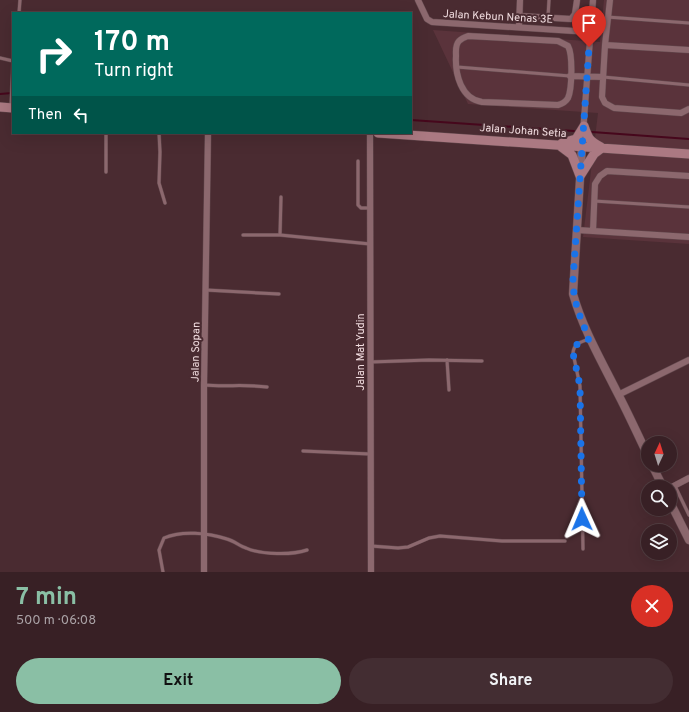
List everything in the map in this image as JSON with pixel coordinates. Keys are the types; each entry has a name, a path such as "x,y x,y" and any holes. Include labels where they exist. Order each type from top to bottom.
{"main road":[{"path":"0,107 12,105"},
{"path":"557,144 576,139 584,126"},
{"path":"580,176 592,157 602,148 592,143 584,126"},
{"name":"Jalan Johan Setia","path":"394,134 689,154"},
{"path":"557,144 569,151 572,155 580,176"}],"street":[{"name":"Jalan Kebun Nenas 3E","path":"418,0 427,18 432,22 590,32"},
{"path":"519,27 520,0"},
{"path":"520,16 570,19 575,14 577,0"},
{"path":"593,0 573,294 578,314 589,339 641,442"},
{"path":"610,0 607,17 602,97 605,103 614,108 681,112 689,109"},
{"path":"468,36 558,41 568,46 570,50 568,96 563,103 558,105 482,102 471,99 464,91 455,67 456,45 459,41 468,36"},
{"path":"605,45 689,50"},
{"path":"570,76 603,77"},
{"name":"Jalan Sopan","path":"204,572 204,385 208,134"},
{"name":"Jalan Mat Yudin","path":"370,134 371,572"},
{"path":"593,231 595,184 600,176 607,171 689,176"},
{"path":"577,230 689,237"},
{"path":"618,394 689,360"},
{"path":"677,484 689,478"},
{"path":"677,516 689,540"}],"lane":[{"path":"18,12 20,0"},
{"path":"548,18 549,0"},
{"path":"607,17 689,23"},
{"path":"0,58 12,61"},
{"path":"455,67 570,76"},
{"path":"12,74 12,105"},
{"path":"603,77 689,84"},
{"path":"106,134 106,172"},
{"path":"159,134 159,183 165,204"},
{"path":"358,161 358,206 361,208 371,208"},
{"path":"280,236 281,197"},
{"path":"594,201 689,207"},
{"path":"243,235 280,236 370,244"},
{"path":"206,290 279,294"},
{"path":"583,548 580,386 573,353 577,344 589,339"},
{"path":"370,362 447,360 482,361"},
{"path":"447,360 449,390"},
{"path":"204,385 256,385 267,387"},
{"path":"303,451 370,454"},
{"path":"677,495 689,515"},
{"path":"163,572 159,550 164,538 171,535 205,533 227,538 246,548 258,552 289,554 308,550"},
{"path":"371,546 398,548 440,536 502,541 565,541"}],"shaded area":[{"path":"604,0 689,0 689,244 583,237 598,113 468,104 433,30 600,42"}],"waterway":[{"path":"0,94 12,93"},
{"path":"412,120 574,131"},
{"path":"592,132 689,139"}],"route":[{"path":"582,519 580,386 573,353 577,344 589,339 578,314 573,294 573,280 589,47"}]}
